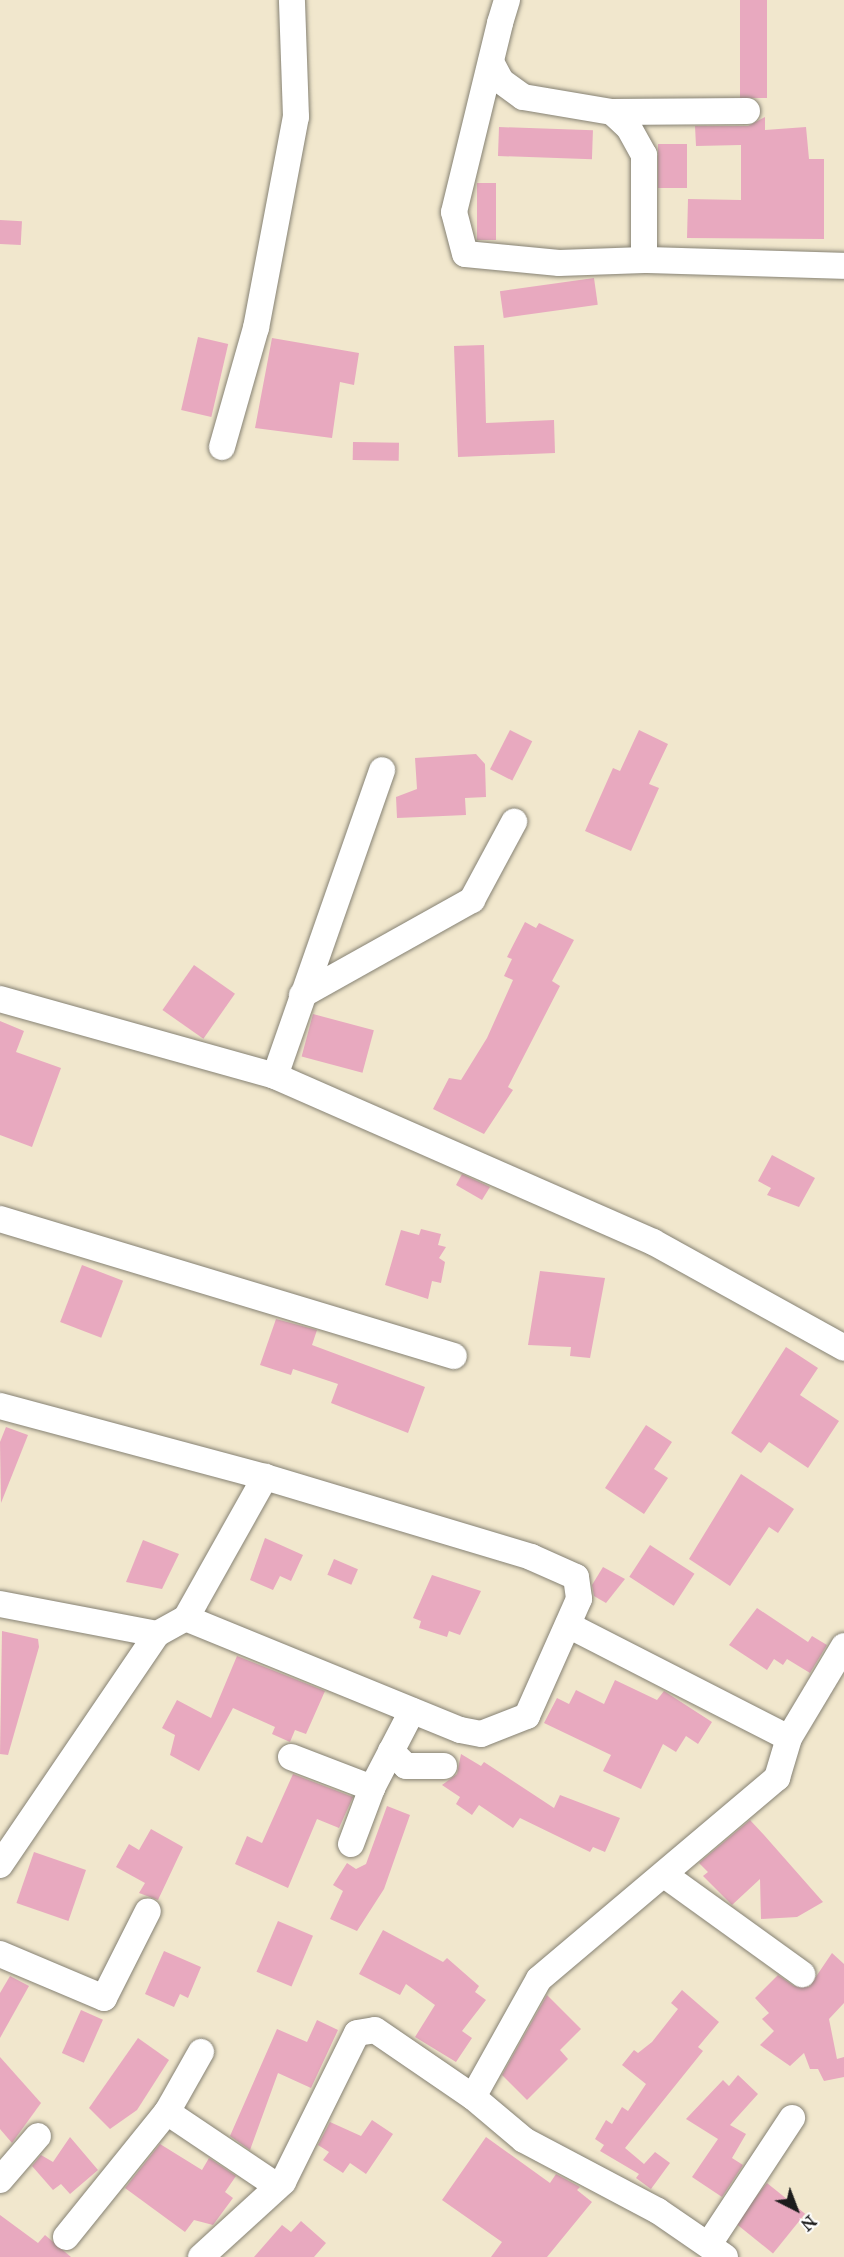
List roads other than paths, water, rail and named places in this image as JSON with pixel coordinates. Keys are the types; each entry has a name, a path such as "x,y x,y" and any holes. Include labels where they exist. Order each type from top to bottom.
{"street":[{"path":"222,447 256,327 296,117 292,0"},
{"path":"507,0 454,212 465,254 559,263 644,260 844,266"},
{"path":"491,62 501,81 524,97 612,112 747,111"},
{"path":"612,112 629,129 644,155 644,260"},
{"path":"275,1077 382,770"},
{"path":"302,995 471,900 514,822"},
{"path":"0,999 275,1077 653,1242 844,1348"},
{"path":"0,1219 454,1356"},
{"path":"0,1406 265,1476 531,1557 576,1577 579,1599 527,1716 481,1734 412,1711 186,1618"},
{"path":"0,1865 157,1634 186,1618 265,1476"},
{"path":"0,1604 157,1634"},
{"path":"568,1624 789,1738"},
{"path":"473,2097 539,1979 666,1876 777,1778 789,1738 844,1646"},
{"path":"351,1844 372,1788 412,1711"},
{"path":"391,1751 406,1766 444,1766"},
{"path":"291,1757 372,1788"},
{"path":"666,1876 802,1974"},
{"path":"0,1954 104,1998 148,1911"},
{"path":"201,2257 274,2184 283,2182 295,2163 357,2033 375,2030 473,2097 524,2140 717,2251 792,2118"},
{"path":"66,2237 167,2112 201,2052"},
{"path":"167,2112 274,2184"},
{"path":"0,2180 38,2136"}]}
